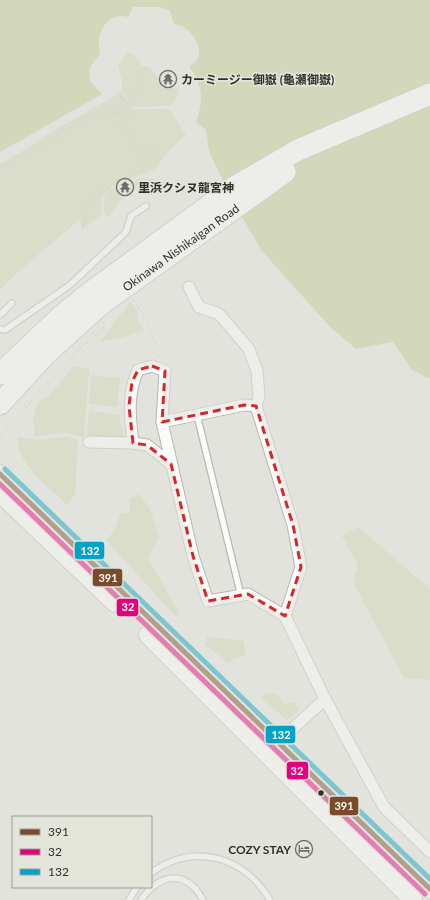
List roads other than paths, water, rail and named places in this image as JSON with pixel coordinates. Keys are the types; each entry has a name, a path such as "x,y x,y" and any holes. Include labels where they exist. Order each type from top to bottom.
{"highway":[{"name":"Okinawa Nishikaigan Road","path":"0,404 46,354 100,305 194,226 236,186 298,150 430,94"},
{"name":"Okinawa Nishikaigan Road","path":"0,374 54,323 86,296 194,226"}],"main road":[{"path":"0,474 430,889"},
{"path":"0,493 136,624 414,900"}],"street":[{"path":"189,287 199,307 219,314 249,349 257,371 259,397 256,406 293,525 301,567 285,616"},
{"path":"133,442 129,406 132,382 138,370 152,366 165,371 162,422 193,556 208,600 248,594 285,616 325,699 384,807 430,852"},
{"path":"162,422 244,405 256,406"},
{"path":"89,442 133,442 147,445 171,464"},
{"path":"277,743 325,699"}],"lane":[{"path":"0,329 5,330 70,285 126,232 131,216 146,206"},
{"path":"0,315 12,304"},
{"path":"197,415 241,596"},
{"path":"152,872 158,868 180,859 193,856 215,857 228,861 253,878 265,891 270,900"},
{"path":"152,887 168,878 178,878 196,888 203,900"},
{"path":"129,900 136,888"},
{"path":"141,900 151,888"}],"place":[{"name":"カーミージー御嶽 (龜瀬御嶽)","path":"168,79"},
{"name":"里浜クシヌ龍宮神","path":"125,187"},
{"name":"COZY STAY","path":"304,849"}]}
